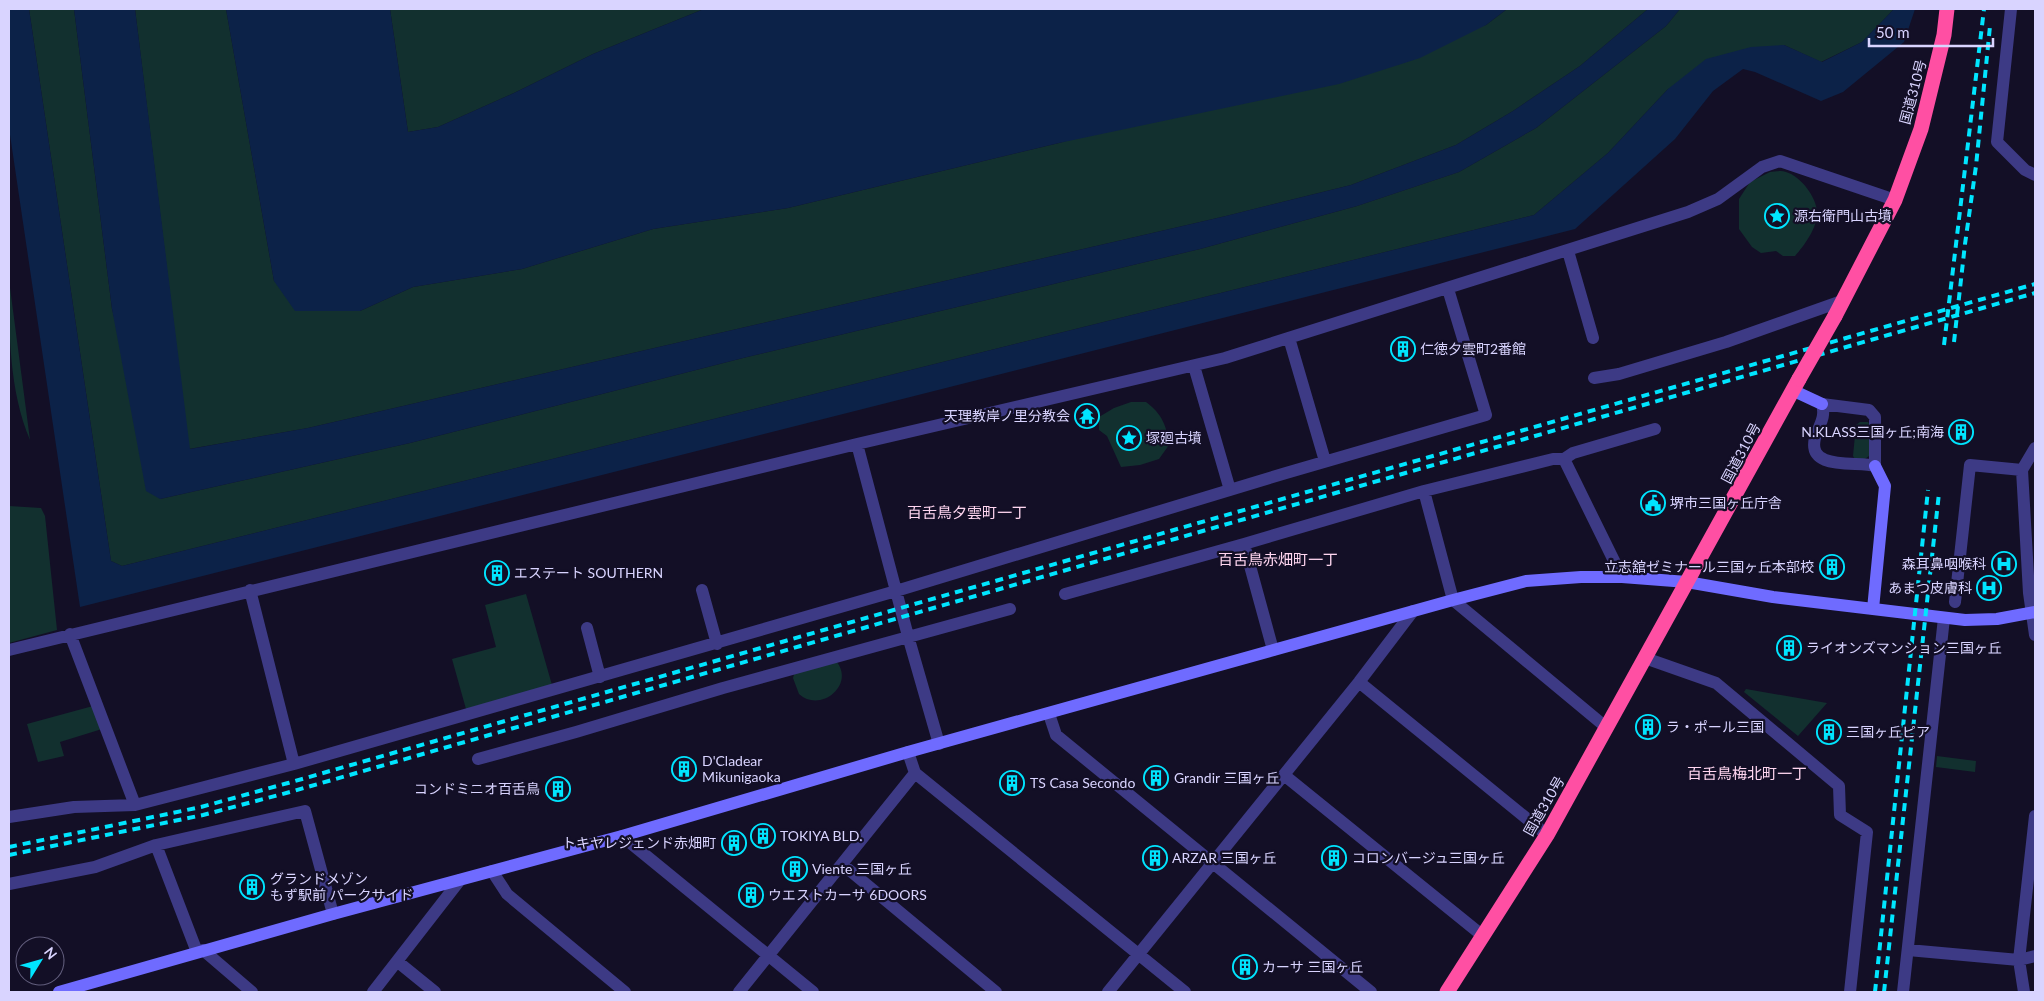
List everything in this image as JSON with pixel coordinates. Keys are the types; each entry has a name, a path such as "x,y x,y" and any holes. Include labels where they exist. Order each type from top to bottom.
{"highway":[{"name":"国道310号","path":"1447,992 1547,835 1835,316 1895,200 1920,129 1944,35 1947,9"}],"street":[{"path":"2011,9 1997,142 2025,170 2035,175"},
{"path":"9,650 857,444 1194,366 1448,289 1688,212 1718,199 1762,168 1780,161 1895,200"},
{"path":"1568,250 1592,338"},
{"path":"9,816 74,807 135,805 294,764 897,595 1230,490 1486,415 1448,289"},
{"path":"1594,378 1619,374 1726,342 1842,301"},
{"path":"1289,338 1325,461"},
{"path":"1194,366 1230,490"},
{"path":"1796,385 1822,404 1869,410 1875,417 1876,466 1884,486 1873,609"},
{"path":"1822,404 1824,414 1815,439 1816,454 1819,458 1841,463 1865,463 1876,466"},
{"path":"1065,594 1244,544 1424,490 1564,459 1573,453 1655,429"},
{"path":"857,444 939,744"},
{"path":"2035,448 2022,470 2035,635"},
{"path":"1564,459 1622,577"},
{"path":"1954,602 1970,465 2022,470"},
{"path":"1424,490 1453,600 1607,728"},
{"path":"1244,544 1273,650"},
{"path":"59,992 83,989 200,951 622,836 908,752 1413,611 1526,582 1581,577 1622,577 1687,582 1773,597 1965,620 1997,619 2033,612"},
{"path":"250,590 294,764"},
{"path":"702,590 717,644"},
{"path":"478,759 907,632 1010,609"},
{"path":"1108,992 1359,682 1413,611"},
{"path":"1903,992 1944,618"},
{"path":"587,628 600,677"},
{"path":"70,634 135,805"},
{"path":"1645,658 1716,683 1839,786 1840,815 1867,832 1850,992"},
{"path":"1359,682 1547,835"},
{"path":"1049,714 1056,735 1371,992"},
{"path":"908,752 915,774 1185,992"},
{"path":"739,992 915,774"},
{"path":"1284,774 1483,936"},
{"path":"9,884 95,868 156,845 305,812 333,914"},
{"path":"2024,992 2019,960 2035,816"},
{"path":"622,836 813,992"},
{"path":"156,845 200,951 252,992"},
{"path":"842,864 996,992"},
{"path":"492,871 507,894 625,992"},
{"path":"373,992 460,880"},
{"path":"1908,950 2019,960 2035,956"},
{"path":"398,962 435,992"}],"green space":[{"path":"29,9 74,9 112,309 160,499 410,443 743,358 1200,249 1357,206 1459,172 1536,128 1666,26 1680,9 1894,9 1862,42 1821,62 1784,45 1668,89 1608,153 1534,215 122,566 111,561"},
{"path":"135,9 226,9 274,281 360,311 413,287 522,269 653,229 788,208 1059,143 1486,25 1507,9 1648,9 1580,66 1513,111 1456,145 1351,185 1226,216 308,428 189,449"},
{"path":"390,9 704,9 593,54 514,93 438,127 408,132"},
{"path":"1782,171 1792,174 1808,189 1817,208 1815,225 1806,242 1795,256 1783,256 1776,251 1761,253 1752,247 1739,229 1739,199 1750,182 1770,172"},
{"path":"9,280 30,440 23,421 14,381 10,341"},
{"path":"1131,402 1146,402 1156,411 1165,426 1169,445 1159,459 1140,465 1121,467 1107,436 1099,430 1099,417 1114,408"},
{"path":"1860,422 1868,422 1871,427 1869,456 1865,459 1855,459 1853,456 1856,425"},
{"path":"9,506 41,508 45,516 57,630 9,643"},
{"path":"526,594 552,685 466,709 452,659 496,647 485,605"},
{"path":"835,660 841,669 842,678 834,693 826,698 817,700 808,699 799,694 793,678 795,671"},
{"path":"1746,689 1827,703 1798,736 1744,692"},
{"path":"93,706 102,729 60,742 64,756 38,762 27,724"},
{"path":"1937,756 1976,761 1975,772 1936,767"}],"water":[{"path":"9,9 29,9 111,561 122,566 1534,215 1608,153 1668,89 1706,59 1751,47 1784,45 1822,62 1862,42 1894,9 1915,9 1904,42 1843,92 1821,101 1755,72 1743,69 1713,91 1675,139 1575,229 80,607 9,128"},
{"path":"74,9 135,9 190,449 308,428 1226,216 1351,185 1456,145 1513,111 1580,66 1648,9 1680,9 1666,26 1536,128 1459,172 1357,206 1200,249 743,358 410,443 160,499 146,491 112,309"},
{"path":"226,9 390,9 408,132 438,127 514,93 593,54 704,9 1507,9 1486,25 1420,58 1339,84 1059,143 788,208 653,229 522,269 413,287 360,311 295,311 274,281"}],"railway":[{"path":"1944,345 1984,9"},
{"path":"1954,342 1976,166 1990,26"},
{"path":"9,847 201,807 288,783 2035,284"},
{"path":"9,855 203,815 290,792 2035,293"},
{"path":"1875,992 1928,490"},
{"path":"1884,992 1939,493"}],"place":[{"name":"源右衛門山古墳","path":"1777,216"},
{"name":"仁徳夕雲町2番館","path":"1403,349"},
{"name":"天理教岸ノ里分教会","path":"1087,416"},
{"name":"N.KLASS三国ヶ丘;南海","path":"1961,432"},
{"name":"塚廻古墳","path":"1129,438"},
{"name":"堺市三国ヶ丘庁舎","path":"1653,503"},
{"name":"森耳鼻咽喉科","path":"2004,564"},
{"name":"立志舘ゼミナール三国ヶ丘本部校","path":"1832,567"},
{"name":"エステート SOUTHERN","path":"497,573"},
{"name":"あまつ皮膚科","path":"1989,588"},
{"name":"ライオンズマンション三国ヶ丘","path":"1789,648"},
{"name":"ラ・ポール三国","path":"1648,727"},
{"name":"三国ヶ丘ピア","path":"1829,732"},
{"name":"D'Cladear Mikunigaoka","path":"684,769"},
{"name":"Grandir 三国ヶ丘","path":"1156,778"},
{"name":"TS Casa Secondo","path":"1012,783"},
{"name":"コンドミニオ百舌鳥","path":"558,789"},
{"name":"TOKIYA BLD.","path":"763,836"},
{"name":"トキヤレジェンド赤畑町","path":"734,843"},
{"name":"ARZAR 三国ヶ丘","path":"1155,858"},
{"name":"コロンバージュ三国ヶ丘","path":"1334,858"},
{"name":"Viente 三国ヶ丘","path":"795,869"},
{"name":"グランドメゾン もず駅前 パークサイド","path":"252,887"},
{"name":"ウエストカーサ 6DOORS","path":"751,895"},
{"name":"カーサ 三国ヶ丘","path":"1245,967"}],"district":[{"name":"百舌鳥夕雲町一丁","path":"967,513"},
{"name":"百舌鳥赤畑町一丁","path":"1278,560"},
{"name":"百舌鳥梅北町一丁","path":"1747,774"}]}
